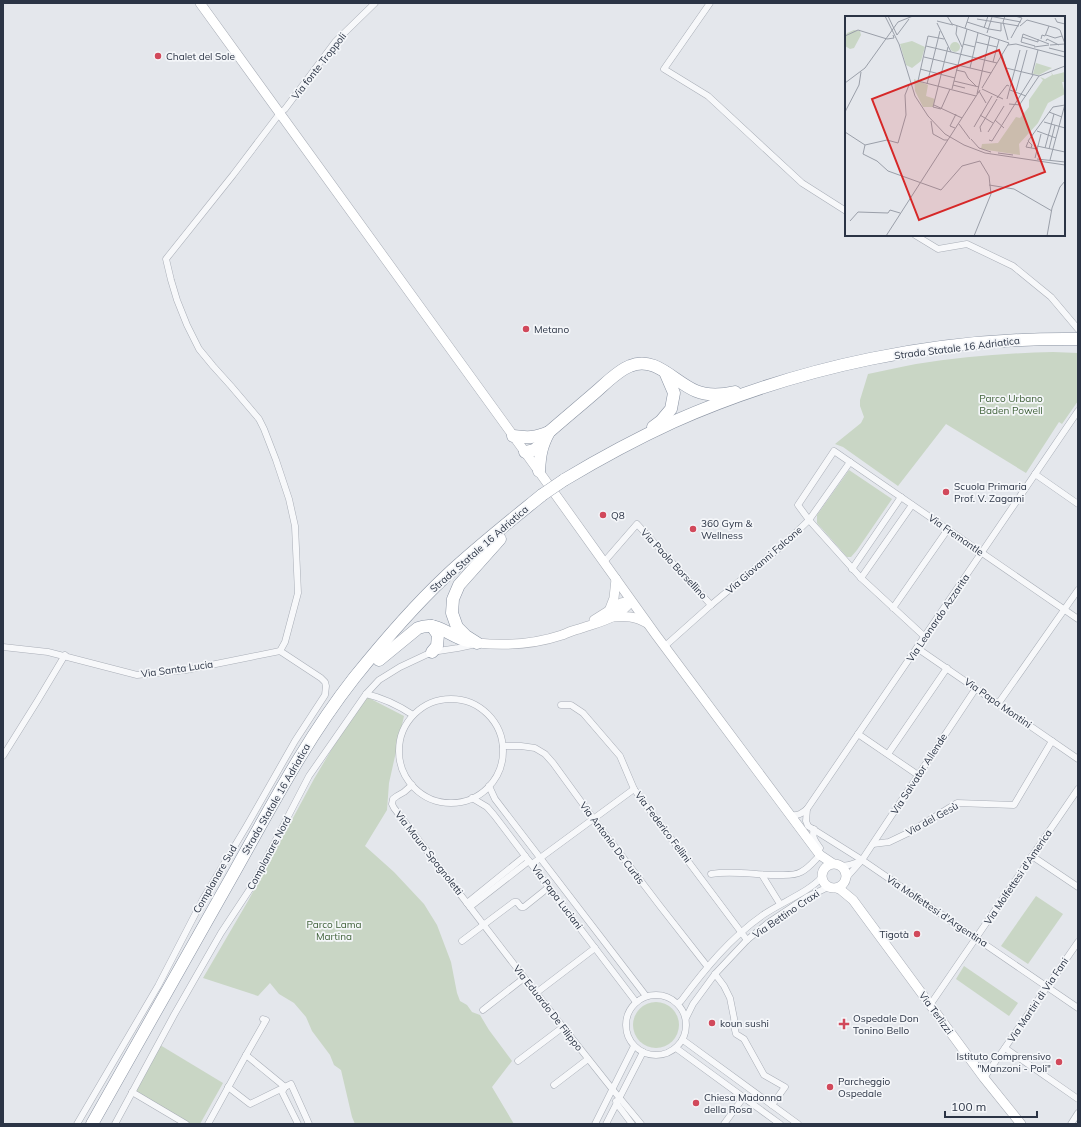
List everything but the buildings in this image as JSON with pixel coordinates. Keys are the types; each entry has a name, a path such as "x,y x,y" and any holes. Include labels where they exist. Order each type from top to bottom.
{"highway":[{"name":"Strada Statale 16 Adriatica","path":"92,1124 276,798 326,717 354,678 414,608 446,576 498,530 610,454 642,437 692,414 742,395 821,371 920,350 1008,340 1054,338 1078,339"},
{"name":"Strada Statale 16 Adriatica","path":"566,483 667,433 701,418 797,385 861,369 945,354 1015,348 1078,346"},
{"path":"525,452 530,445 540,440 612,377 630,366 643,363 655,366 690,388 710,394 724,394 779,383"},
{"path":"610,454 662,421 671,410 674,393 665,372"},
{"path":"513,436 540,440"},
{"path":"539,471 540,440"},
{"name":"Strada Statale 16 Adriatica","path":"99,1124 299,773 332,721 379,660 428,605 463,571 544,498"},
{"path":"477,643 466,636 457,627 452,613 453,599 459,585 500,539"},
{"path":"379,660 418,628 425,625 444,630 464,640 477,643"},
{"path":"432,626 438,635 437,646 432,652"}],"main road":[{"path":"200,3 648,624 820,855 830,862 842,866 846,871 846,878 843,884 833,888 824,883 820,855"},
{"path":"610,614 614,598 616,578"},
{"path":"610,614 621,603 631,600"},
{"path":"477,643 494,645 535,642 578,629 595,619 610,614 639,618 648,624"},
{"path":"822,873 830,862"},
{"name":"Via Terlizzi","path":"846,878 853,900"},
{"name":"Via Terlizzi","path":"833,888 841,890 853,900 984,1078 1022,1124"}],"street":[{"name":"Via fonte Troppoli","path":"280,652 285,642 298,593 295,526 289,499 274,454 259,419 199,349 178,300 166,260 280,113 285,110 335,42 376,3"},
{"path":"710,3 664,69 708,96 802,183 845,210"},
{"path":"917,236 938,249 968,244 1013,266 1051,297 1078,329"},
{"name":"Via Leonardo Azzarita","path":"807,809 1078,411"},
{"name":"Via Fremantle","path":"809,520 798,504 834,451 1078,619"},
{"name":"Via Giovanni Falcone","path":"665,646 784,544 809,520 850,462"},
{"path":"1036,474 1078,504"},
{"path":"852,568 901,497"},
{"path":"861,578 912,505"},
{"path":"809,520 861,578 925,637"},
{"name":"Via Paolo Borsellino","path":"604,562 637,524 711,605"},
{"path":"893,608 948,529"},
{"path":"998,704 1078,590"},
{"name":"Complanare Nord","path":"115,1124 174,1015 221,933 252,886 308,776 366,694 379,680 400,667 432,652 477,643"},
{"name":"Via Santa Lucia","path":"3,647 65,655 137,675 186,670 280,652"},
{"name":"Via Papa Montini","path":"917,648 1078,759"},
{"name":"Complanare Sud","path":"77,1124 158,986 203,899 295,741 325,696 326,686 325,682 321,678 280,652"},
{"path":"3,756 65,655"},
{"path":"888,754 947,668"},
{"name":"Via Salvator Allende","path":"846,878 862,860 873,844 976,688"},
{"path":"366,694 379,697 400,706 413,715"},
{"path":"452,699 463,700 483,709 497,726 503,746 503,757 496,778 481,793 472,798 454,803 436,800 419,792 407,778 400,760 399,751 403,732 413,715 431,703 452,699"},
{"name":"Via Federico Fellini","path":"561,705 570,705 583,713 620,756 634,789 747,940"},
{"path":"858,734 918,775"},
{"name":"Via del Gesù","path":"873,844 889,842 910,832 958,803 1014,805 1052,741"},
{"name":"Via Antonio De Curtis","path":"503,746 535,748 545,754 707,966"},
{"name":"Via Mauro Spagnoletti","path":"412,785 393,799 392,804 484,925"},
{"name":"Via Papa Luciani","path":"489,786 494,799 646,996"},
{"name":"Via Molfettesi d'America","path":"930,1005 1078,788"},
{"path":"469,905 529,860 539,858 634,789"},
{"name":"Via Papa Luciani","path":"472,798 486,807 529,860 636,1002"},
{"path":"790,814 801,814 807,809"},
{"path":"807,809 806,821 808,826 814,829 812,833 813,838 830,862"},
{"name":"Via Molfettesi d'Argentina","path":"814,829 862,860 1078,1008"},
{"path":"711,874 733,872 762,875 794,875 808,868 820,855"},
{"path":"1032,856 1078,887"},
{"path":"842,866 862,860"},
{"name":"Via Bettino Craxi","path":"678,1003 707,966 741,931 762,915 818,881 822,873"},
{"path":"762,875 780,904"},
{"path":"462,941 514,902 517,902 521,907 524,907 549,888"},
{"name":"Via Bettino Craxi","path":"686,1018 693,1004 715,974 747,940 807,897 824,889 833,888"},
{"name":"Via Eduardo De Filippo","path":"484,925 524,978 641,1124"},
{"path":"586,936 595,930"},
{"name":"Via Martiri di Via Fani","path":"984,1078 1078,942"},
{"path":"536,993 595,948"},
{"path":"715,974 724,986 730,998 736,1034 744,1039 764,1075 784,1087 772,1105"},
{"path":"483,1010 524,978"},
{"path":"654,994 671,998 678,1003 683,1010 686,1018 686,1033 683,1040 676,1048 668,1053 652,1055 643,1052 634,1046 629,1038 626,1028 626,1019 636,1002 646,996 654,994"},
{"path":"208,1124 266,1020 263,1019"},
{"path":"518,1061 563,1027"},
{"path":"683,1040 798,1124"},
{"path":"595,1124 634,1046"},
{"path":"676,1048 780,1124"},
{"path":"1005,1048 1078,1099"},
{"path":"606,1124 643,1052"},
{"path":"246,1055 288,1085 309,1124"},
{"path":"554,1085 588,1059"},
{"path":"228,1087 250,1104 288,1085"},
{"path":"288,1085 282,1092 298,1124"},
{"path":"613,1090 617,1104 632,1124"},
{"path":"132,1092 186,1124"},
{"path":"724,1124 743,1098"},
{"path":"771,1118 777,1109"},
{"path":"1071,1124 1078,1113"}],"green space":[{"name":"Parco Urbano Baden Powell","path":"1053,352 1078,353 1078,401 1062,424 1059,422 1026,473 946,424 898,486 843,447 835,444 861,423 864,417 860,406 860,400 868,374 950,359 1001,354"},
{"path":"849,470 892,499 857,550 851,557 847,557 817,523 817,515"},
{"name":"Parco Lama Martina","path":"367,697 404,716 389,783 387,810 365,846 394,872 424,904 437,925 451,962 460,1001 467,1005 472,1012 480,1015 512,1061 492,1087 514,1124 355,1124 341,1070 334,1065 330,1055 312,1031 306,1017 294,1003 279,994 270,983 258,996 203,978 248,901 314,779 339,737"},
{"path":"1036,896 1063,914 1028,964 1001,946"},
{"path":"964,966 1018,1003 1009,1016 956,979"},
{"path":"656,1002 669,1006 675,1012 679,1025 675,1038 669,1044 656,1048 643,1044 637,1038 633,1025 637,1012 643,1006"},
{"path":"160,1045 223,1083 200,1124 187,1124 133,1094"}],"place":[{"name":"Chalet del Sole","path":"158,56"},
{"name":"Metano","path":"526,329"},
{"name":"Scuola Primaria Prof. V. Zagami","path":"946,492"},
{"name":"Q8","path":"603,515"},
{"name":"360 Gym & Wellness","path":"693,529"},
{"name":"Tigotà","path":"917,934"},
{"name":"koun sushi","path":"712,1023"},
{"name":"Ospedale Don Tonino Bello","path":"844,1024"},
{"name":"Istituto Comprensivo \"Manzoni - Poli\"","path":"1059,1062"},
{"name":"Parcheggio Ospedale","path":"830,1087"},
{"name":"Chiesa Madonna della Rosa","path":"696,1103"}]}
